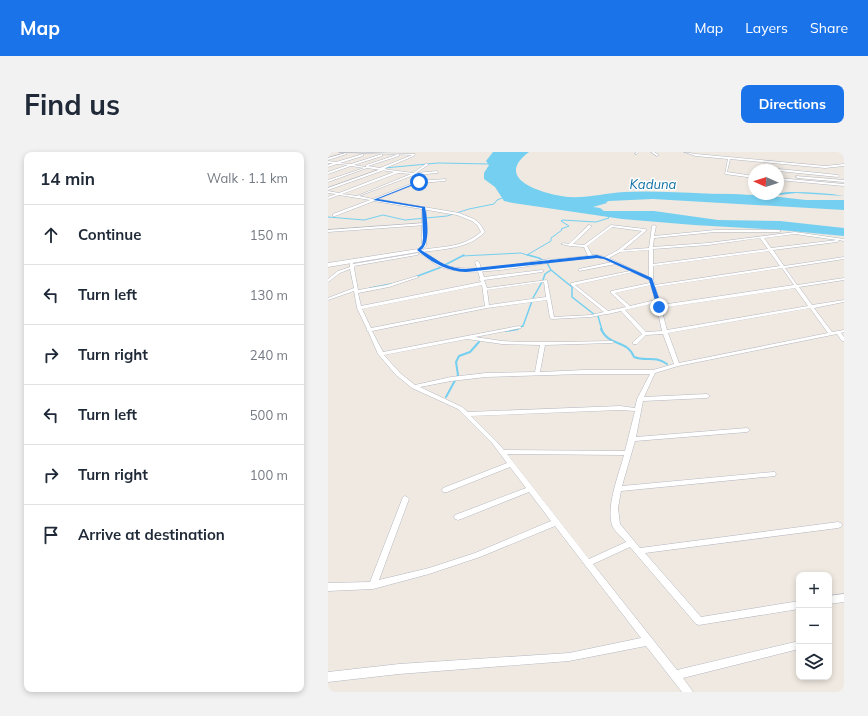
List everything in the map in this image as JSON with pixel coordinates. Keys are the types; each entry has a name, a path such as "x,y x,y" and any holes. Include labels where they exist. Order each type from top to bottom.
{"street":[{"path":"328,153 332,152"},
{"path":"328,190 383,169 414,154 388,152 340,152"},
{"path":"328,161 350,152"},
{"path":"328,166 369,152"},
{"path":"328,175 388,152"},
{"path":"652,152 658,155"},
{"path":"686,152 696,155 840,168 844,170"},
{"path":"328,181 405,153"},
{"path":"729,158 726,173 748,176"},
{"path":"328,161 414,174 437,172"},
{"path":"356,197 414,174 428,164"},
{"path":"809,173 811,166"},
{"path":"838,180 840,168 844,166"},
{"path":"328,198 399,171"},
{"path":"784,171 838,176"},
{"path":"797,181 798,172"},
{"path":"328,175 355,180"},
{"path":"797,177 844,181"},
{"path":"334,215 419,182 445,180"},
{"path":"784,180 844,185"},
{"path":"328,190 339,194 452,212 472,218 479,224 483,232 472,241 461,245 352,265 328,265"},
{"path":"419,252 424,246 424,208"},
{"path":"328,231 424,220"},
{"path":"570,245 590,226"},
{"path":"563,244 585,246 610,226 645,230 619,251 606,258"},
{"path":"654,226 651,249 652,283 665,332 678,365"},
{"path":"652,237 715,231 795,233 844,240"},
{"path":"619,251 651,249 795,233"},
{"path":"761,237 830,333"},
{"path":"652,265 844,240"},
{"path":"585,246 590,256"},
{"path":"419,252 442,266 456,270 478,269 590,256 606,258 633,271 652,283"},
{"path":"629,307 612,292 652,283 844,258"},
{"path":"477,262 485,289 487,306"},
{"path":"580,270 615,263"},
{"path":"328,281 339,272 352,265"},
{"path":"352,265 359,308 368,330 381,354 398,374 414,388 460,408 468,414 502,452 688,692"},
{"path":"359,308 482,281 542,271"},
{"path":"608,313 572,284 633,271"},
{"path":"328,299 356,291 388,286 417,277"},
{"path":"659,307 844,278"},
{"path":"485,289 546,281 552,318 591,316 658,301"},
{"path":"368,330 487,306 549,298"},
{"path":"634,343 645,334 665,332 844,301"},
{"path":"622,309 645,334"},
{"path":"381,354 519,327"},
{"path":"414,388 460,378 537,373 653,372 678,365 830,333 841,332 844,340"},
{"path":"467,337 485,342 612,342"},
{"path":"537,373 543,343"},
{"path":"653,372 640,399 632,439 618,489 614,508 616,525 699,621 796,605"},
{"path":"640,399 707,396"},
{"path":"468,414 620,408 638,410"},
{"path":"632,439 747,430"},
{"path":"502,452 628,453"},
{"path":"445,490 511,464"},
{"path":"618,489 773,474"},
{"path":"458,517 531,489"},
{"path":"373,585 405,499"},
{"path":"328,587 373,585 429,571 477,555 556,522"},
{"path":"638,551 838,525"},
{"path":"588,563 631,543"},
{"path":"832,600 844,598"},
{"path":"328,676 569,657 648,641"},
{"path":"676,675 796,646"}],"water":[{"path":"493,152 529,152 519,161 516,169 518,176 523,182 541,191 569,197 585,197 616,193 665,192 748,195 748,200 784,200 784,198 806,200 844,200 844,210 653,199 609,201 593,207 600,208 604,211 654,211 718,220 780,221 844,228 844,236 622,219 513,203 504,201 495,187 484,179 484,173 489,165 486,161"},
{"path":"784,192 799,192 825,193 844,196 796,193 784,194"}],"waterway":[{"path":"384,168 438,163 490,164"},
{"path":"328,217 364,220 383,215 405,220 447,216 469,209 494,204 497,200 505,197"},
{"path":"527,255 551,241 551,238 562,230 561,229 569,226 561,221 562,220 596,222 609,218 606,215 608,214"},
{"path":"462,256 521,253 527,255"},
{"path":"415,277 439,268 462,256"},
{"path":"531,256 539,258 547,263 551,270"},
{"path":"543,280 545,274 551,270"},
{"path":"551,270 572,287 572,297 595,315"},
{"path":"533,298 542,282"},
{"path":"370,288 391,284"},
{"path":"514,330 523,326 532,301"},
{"path":"598,316 602,330"},
{"path":"514,330 518,329"},
{"path":"601,329 604,335 623,345 631,351 634,357 654,359 667,364"},
{"path":"506,331 514,330"},
{"path":"446,397 458,375 456,362 459,356 470,352 479,342"}],"route":[{"path":"419,182 375,200 424,208 425,238 424,246 419,250 444,267 456,270 466,270 597,256 606,258 651,279 659,307"}],"water label":[{"name":"Kaduna","path":"653,184"}]}
